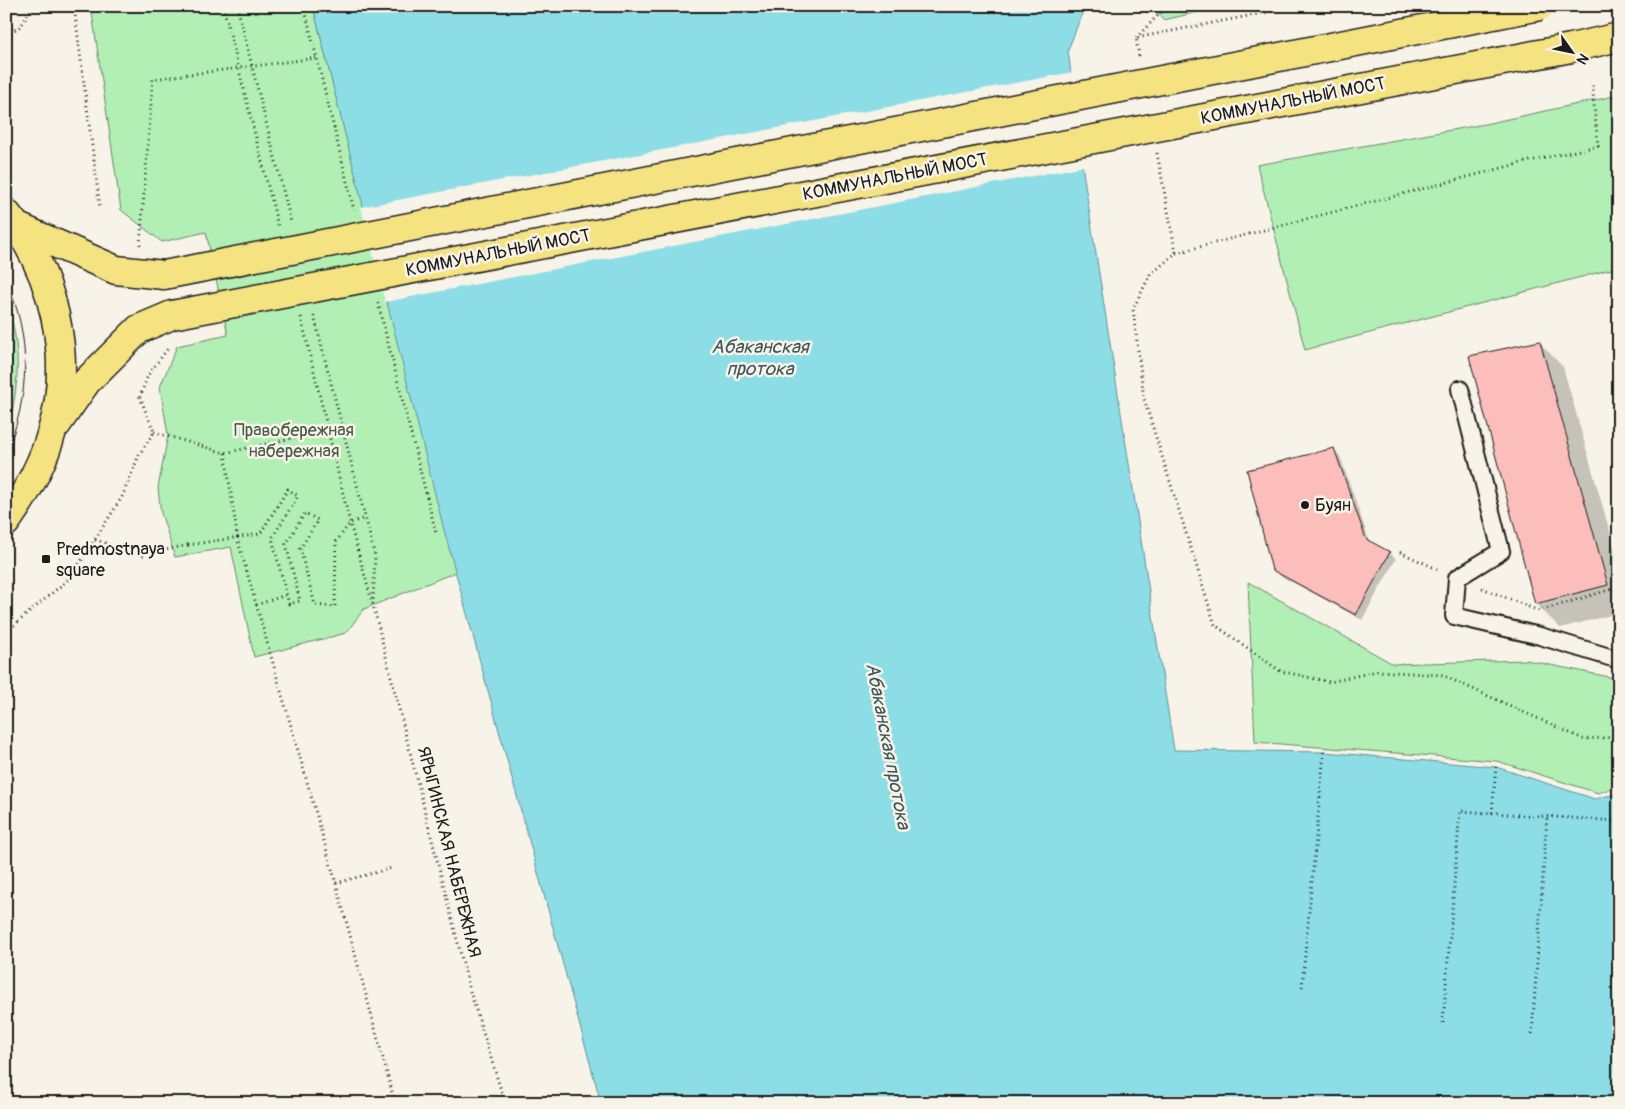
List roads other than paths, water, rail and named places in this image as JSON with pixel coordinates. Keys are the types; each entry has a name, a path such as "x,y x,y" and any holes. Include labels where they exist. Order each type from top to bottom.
{"highway":[{"path":"12,220 116,270 164,275 1540,6"},
{"name":"КОММУНАЛЬНЫЙ МОСТ","path":"53,430 87,381 139,329 172,315 1571,48 1619,37"},
{"path":"6,522 38,470 53,430 60,388 60,346 50,296 39,264 12,220"}],"lane":[{"path":"1460,389 1501,551 1457,578 1454,616 1540,636 1619,660"}],"water":[{"name":"Абаканская протока","path":"313,6 1085,6 1068,50 1084,178 1174,750 1324,752 1496,767 1595,799 1619,793 1619,1103 601,1103 444,530"}],"tram line":[{"path":"6,281 20,323 25,367 20,411 6,453"}],"place":[{"name":"Буян","path":"1305,505"},
{"name":"Predmostnaya square","path":"46,559"}],"park label":[{"name":"Правобережная набережная","path":"294,440"}]}
